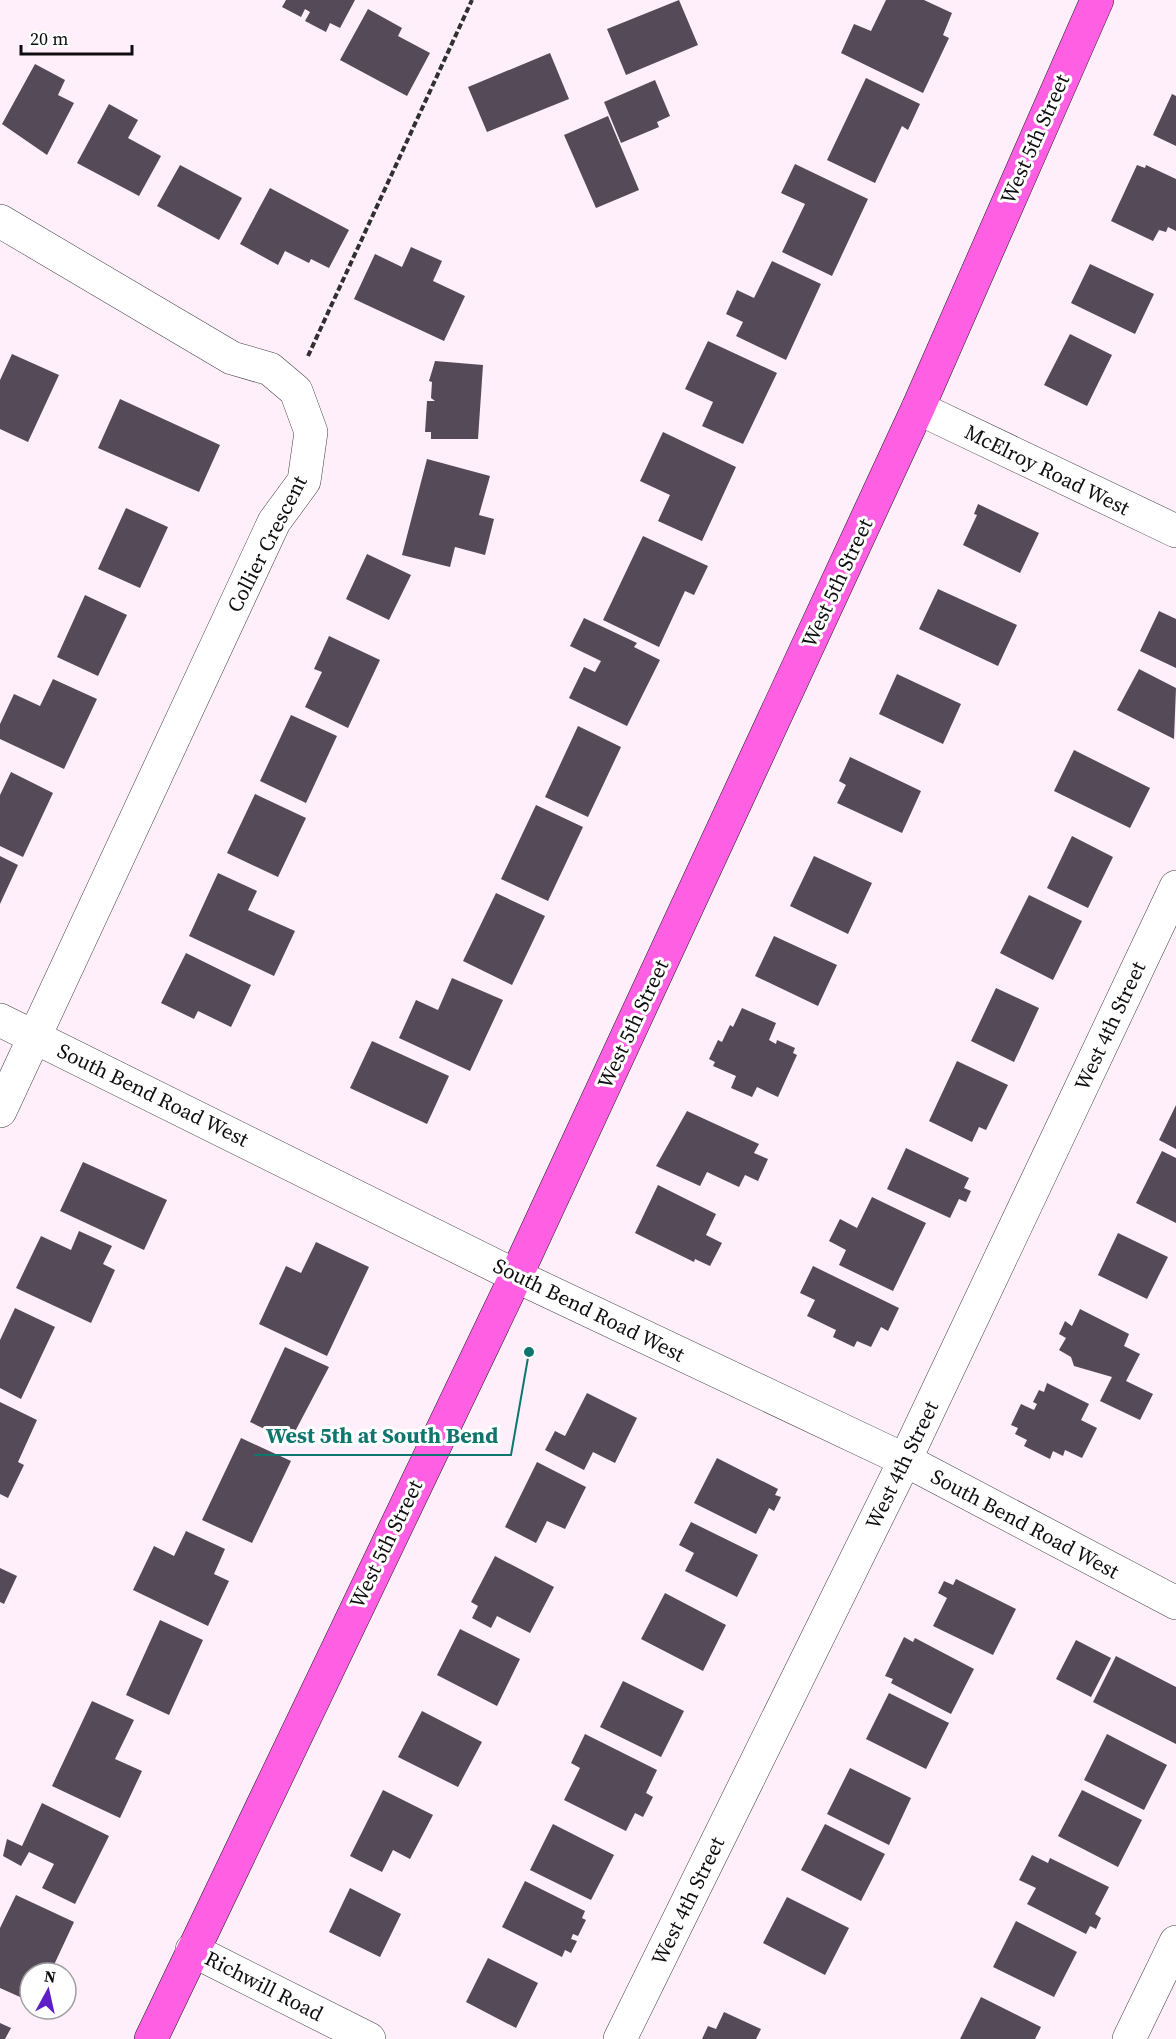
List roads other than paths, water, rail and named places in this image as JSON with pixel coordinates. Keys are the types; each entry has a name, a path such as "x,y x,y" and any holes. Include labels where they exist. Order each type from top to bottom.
{"main road":[{"name":"West 5th Street","path":"151,2039 516,1276 918,408 1097,0"}],"street":[{"name":"Collier Crescent","path":"0,221 232,358 270,369 296,391 311,432 304,481 274,522 0,1111"},
{"name":"McElroy Road West","path":"918,408 1176,531"},
{"name":"West 4th Street","path":"620,2039 905,1460 1176,887"},
{"name":"South Bend Road West","path":"0,1020 516,1276 905,1460 1176,1603"},
{"path":"1129,2039 1176,1942"},
{"name":"Richwill Road","path":"192,1950 369,2039"}],"place":[{"name":"West 5th at South Bend","path":"529,1352"}]}
